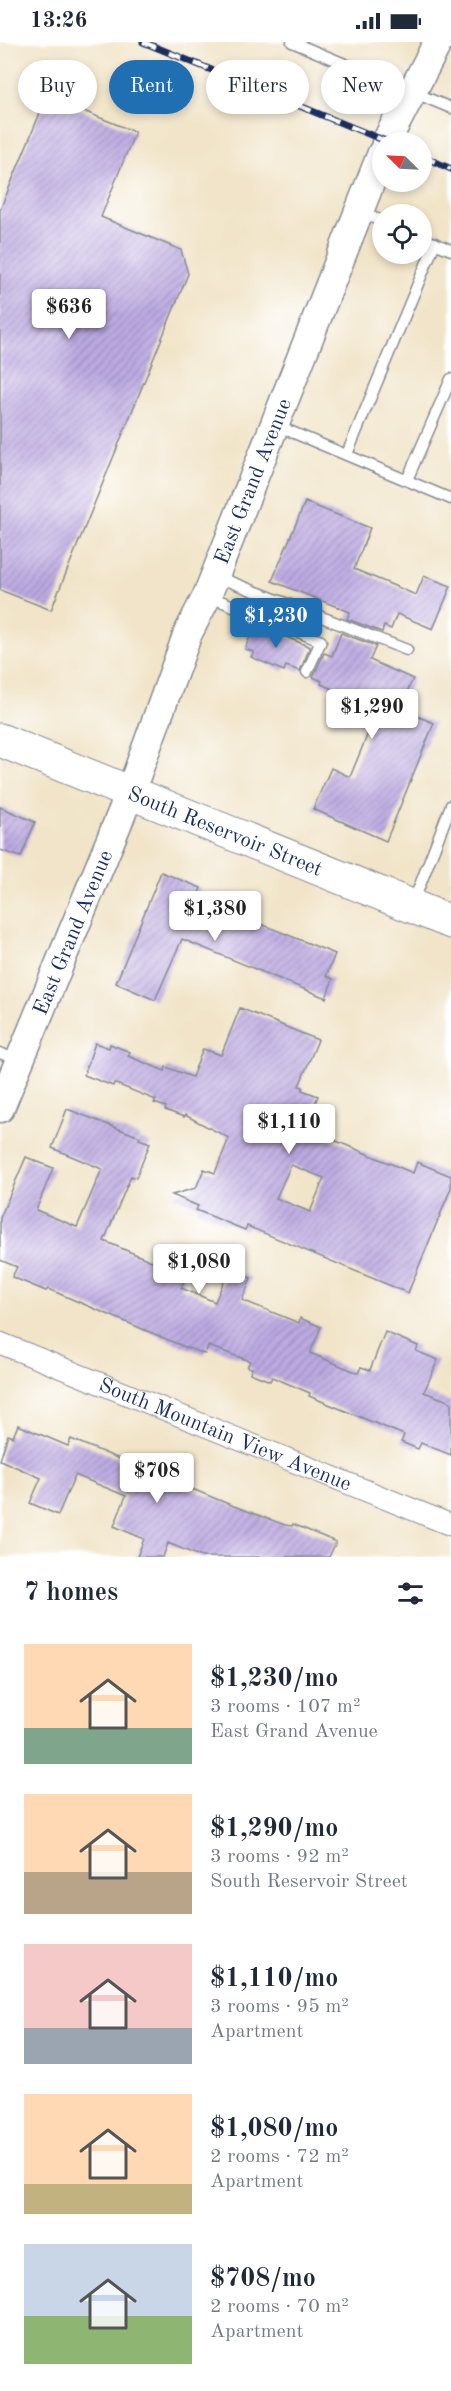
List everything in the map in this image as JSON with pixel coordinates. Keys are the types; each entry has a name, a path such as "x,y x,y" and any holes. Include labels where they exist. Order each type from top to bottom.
{"main road":[{"name":"South Reservoir Street","path":"0,740 451,922"}],"street":[{"path":"391,132 438,42"},
{"name":"East Grand Avenue","path":"0,1108 10,1057 130,793 188,633 211,586 275,424 371,216 375,192"},
{"name":"South Mountain View Avenue","path":"0,1343 451,1525"}],"lane":[{"path":"292,42 451,108"},
{"path":"432,242 451,250"},
{"path":"347,454 435,243"},
{"path":"407,480 451,379"},
{"path":"275,424 451,500"},
{"path":"211,586 407,650"},
{"path":"211,586 321,641 307,672"},
{"path":"412,906 451,805"}],"building":[{"path":"40,114 91,114 135,132 101,217 181,250 188,274 51,610 0,590 0,210"},
{"path":"305,502 370,528 354,569 416,595 424,576 451,586 433,629 397,614 391,629 384,626 382,632 347,619 350,612 272,581"},
{"path":"255,624 310,647 300,671 286,666 284,671 251,657 254,652 245,649"},
{"path":"341,633 376,646 370,660 413,679 406,694 410,696 404,711 434,723 386,841 313,809 331,768 350,777 371,726 352,718 360,700 321,684 322,681 313,677 324,653 332,656"},
{"path":"0,807 35,822 21,857 0,850"},
{"path":"161,872 201,888 197,898 335,954 326,976 333,979 326,998 182,939 155,1000 116,983"},
{"path":"240,1008 318,1040 299,1086 303,1087 302,1090 318,1096 305,1128 413,1173 417,1162 451,1176 451,1188 408,1293 247,1226 245,1230 196,1210 198,1206 172,1195 196,1188 204,1169 215,1173 229,1138 185,1115 184,1117 165,1110 166,1107 154,1103 156,1100 114,1083 113,1086 84,1075 95,1043 109,1048 110,1044 130,1052 128,1056 165,1071 166,1067 192,1077 203,1049 221,1055","holes":["291,1165 324,1178 310,1212 276,1198"]},
{"path":"67,1109 150,1143 136,1178 131,1176 104,1241 166,1267 174,1249 194,1257 181,1288 215,1302 229,1269 251,1278 242,1300 299,1323 300,1318 321,1327 310,1353 358,1373 361,1367 370,1370 385,1332 418,1346 416,1351 438,1360 424,1392 451,1402 451,1455 421,1443 418,1449 401,1442 404,1435 309,1396 310,1393 272,1377 270,1381 250,1373 252,1368 247,1367 250,1361 208,1346 205,1354 185,1347 48,1289 46,1291 12,1277 17,1267 0,1260 0,1218 26,1157 53,1168 36,1210 77,1227 102,1169 52,1148"},
{"path":"18,1425 68,1446 71,1439 231,1505 285,1525 292,1526 293,1524 336,1542 329,1557 202,1557 168,1543 163,1557 137,1557 144,1539 114,1526 126,1496 75,1475 58,1515 30,1503 41,1478 0,1460 8,1435 13,1437"}],"railway":[{"path":"143,42 372,135"},
{"path":"432,160 451,169"}]}
